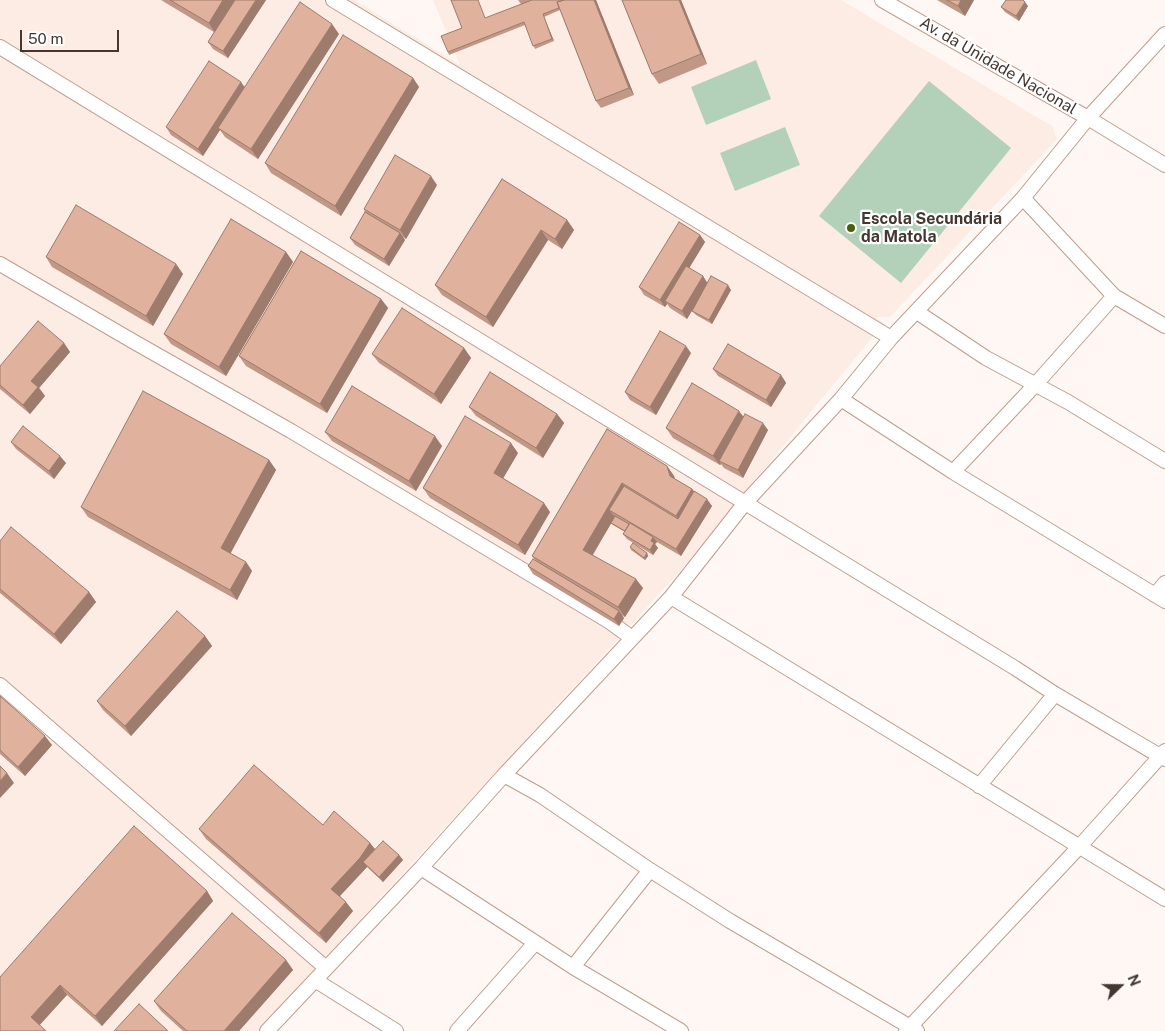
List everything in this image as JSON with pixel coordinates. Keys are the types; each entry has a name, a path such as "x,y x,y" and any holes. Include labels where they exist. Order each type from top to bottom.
{"street":[{"path":"333,0 891,338"},
{"name":"Av. da Unidade Nacional","path":"882,0 1088,118 1165,165"},
{"path":"267,1031 421,868 504,775 671,597 746,503 841,399 891,338 1023,198 1088,118 1165,34"},
{"path":"0,46 998,657 1055,694 1164,755 911,1030 730,921 650,870 540,795 504,775"},
{"path":"1023,198 1114,296 1165,326"},
{"path":"0,264 136,344 291,431 610,622 632,638"},
{"path":"953,472 1035,385 1114,296"},
{"path":"917,312 986,358 1068,402 1165,461"},
{"path":"841,399 953,472 1160,598 1165,583"},
{"path":"671,597 1165,899"},
{"path":"0,686 326,968"},
{"path":"979,786 1055,694"},
{"path":"421,868 573,967 681,1031"},
{"path":"573,967 650,870"},
{"path":"457,1031 535,943"},
{"path":"315,980 396,1031"}],"shaded area":[{"path":"0,0 354,0 460,65 433,0 841,0 1052,126 1057,139 890,317 875,317 884,323 682,569 258,1031 0,1031"}],"green space":[{"path":"756,60 771,99 706,125 691,87"},
{"path":"929,81 1011,148 901,283 819,216"},
{"path":"785,127 800,165 735,191 720,153"}],"building":[{"path":"170,0 223,0 209,23"},
{"path":"235,0 256,0 223,51 208,42"},
{"path":"451,0 478,0 485,18 532,0 564,0 557,2 559,8 543,14 552,39 533,46 524,22 448,52 441,36 462,28"},
{"path":"564,0 594,0 629,88 596,101 557,2"},
{"path":"622,0 679,0 701,54 652,74"},
{"path":"947,0 961,0 958,6"},
{"path":"1006,0 1023,0 1025,2 1016,16 1001,7"},
{"path":"300,2 332,24 251,149 218,128"},
{"path":"343,35 413,78 335,206 265,163"},
{"path":"209,61 241,82 198,149 166,127"},
{"path":"395,155 431,176 400,230 364,209"},
{"path":"502,179 567,220 555,239 541,230 486,317 435,285"},
{"path":"76,205 176,264 146,316 46,257"},
{"path":"365,212 400,233 384,259 350,238"},
{"path":"231,219 286,252 219,367 164,334"},
{"path":"679,222 700,235 660,300 639,287"},
{"path":"301,251 381,299 320,404 239,356"},
{"path":"686,266 703,276 682,311 665,301"},
{"path":"711,276 728,285 709,320 692,311"},
{"path":"402,308 464,348 434,394 372,354"},
{"path":"38,321 64,343 31,381 38,387 23,405 0,385 0,366"},
{"path":"660,331 686,346 650,407 625,392"},
{"path":"728,344 781,375 766,400 713,369"},
{"path":"490,372 557,414 536,448 469,407"},
{"path":"692,383 739,411 713,456 666,428"},
{"path":"352,386 435,436 409,481 325,432"},
{"path":"143,391 269,460 221,548 246,562 230,590 81,507"},
{"path":"745,414 763,423 738,470 719,461"},
{"path":"465,416 511,443 494,473 544,503 518,545 423,488"},
{"path":"23,426 60,456 49,471 11,442"},
{"path":"607,429 667,466 670,476 692,489 676,516 622,483 583,550 636,579 618,607 532,556"},
{"path":"624,486 678,519 694,491 707,499 676,549 609,510"},
{"path":"615,516 629,524 625,531 611,523"},
{"path":"630,523 653,537 651,541 654,543 650,550 623,534"},
{"path":"11,527 89,592 54,634 0,589 0,541"},
{"path":"633,543 647,553 644,558 630,547"},
{"path":"533,559 619,611 614,619 528,566"},
{"path":"177,611 205,636 125,726 97,701"},
{"path":"0,696 45,736 18,767 0,750"},
{"path":"254,765 323,825 334,811 370,843 360,858 331,889 346,902 319,933 199,829"},
{"path":"0,766 7,773 0,781"},
{"path":"134,826 207,891 95,1016 60,985 31,1017 46,1031 0,1031 0,977"},
{"path":"383,841 399,855 379,877 363,862"},
{"path":"232,913 286,960 224,1031 187,1031 154,1001"},
{"path":"139,1004 168,1031 114,1031"}],"place":[{"name":"Escola Secundária da Matola","path":"851,228"}]}
